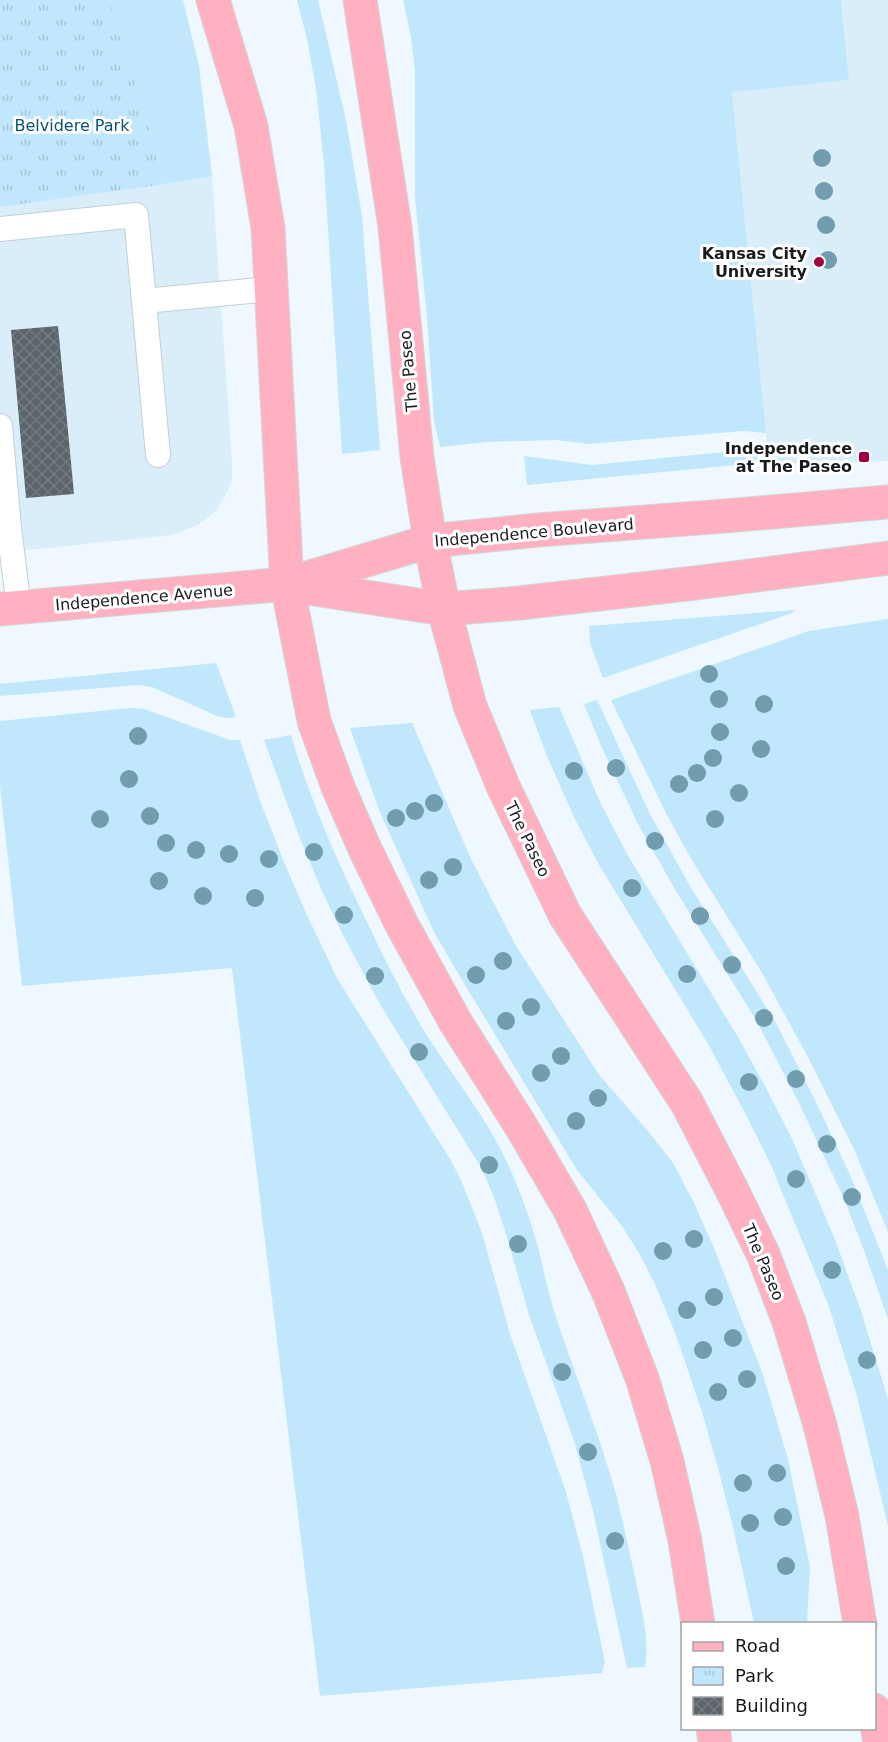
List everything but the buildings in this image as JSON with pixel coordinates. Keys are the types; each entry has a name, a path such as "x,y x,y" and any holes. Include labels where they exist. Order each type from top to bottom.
{"main road":[{"path":"213,0 251,126 268,228 288,585 314,721 364,849 402,925 456,1023 521,1126 570,1210 608,1291 642,1378 667,1461 685,1541 698,1622"},
{"name":"The Paseo","path":"360,0 395,227 417,457 430,541 444,609 471,706 503,786 565,915 687,1103 763,1254 789,1322 820,1425 842,1516 860,1622"},
{"name":"Independence Boulevard","path":"288,585 430,541 888,501"},
{"path":"288,585 444,609 695,583 888,558"},
{"name":"Independence Avenue","path":"10,609 288,585"},
{"path":"876,1721 880,1742"}],"lane":[{"path":"0,229 136,215 158,455"},
{"path":"144,301 272,289"},
{"path":"0,426 9,528 10,609"}],"shaded area":[{"name":"Kansas City University","path":"841,0 888,0 888,461 769,464 732,91 849,80"},
{"path":"212,176 232,461 232,481 225,496 214,513 198,525 173,535 0,553 0,207"}],"green space":[{"name":"Belvidere Park","path":"0,0 109,0 166,184 0,207"},
{"path":"109,0 183,0 199,66 212,176 166,184"},
{"path":"297,0 318,0 346,120 362,216 380,450 342,454 324,164 316,89"},
{"path":"403,0 841,0 849,80 732,92 766,433 743,431 590,444 556,440 487,442 440,447 434,421 427,317 415,198 415,71"},
{"path":"745,450 787,460 527,485 524,456 592,465"},
{"path":"795,610 792,613 603,678 590,643 589,626"},
{"path":"888,619 888,1232 854,1149 809,1059 761,971 690,857 611,700 809,631"},
{"path":"216,663 236,717 217,716 152,687 139,685 0,696 0,684"},
{"path":"597,700 649,812 691,888 775,1021 815,1100 851,1177 888,1270 888,1319 845,1201 799,1103 756,1020 676,891 639,826 602,748 584,704"},
{"path":"559,707 601,804 627,854 738,1037 767,1090 792,1139 834,1237 860,1308 888,1399 888,1526 857,1396 828,1304 771,1165 707,1042 598,863 574,817 546,754 530,710"},
{"path":"130,708 144,709 230,740 240,740 260,801 284,862 338,980 461,1180 482,1233 510,1334 565,1489 582,1552 605,1662 602,1673 320,1696 232,968 22,986 0,786 0,721"},
{"path":"412,723 471,859 516,946 600,1076 673,1163 694,1203 714,1248 763,1375 788,1459 810,1567 807,1622 754,1622 733,1527 702,1412 676,1335 655,1284 622,1226 577,1170 434,932 379,810 350,728"},
{"path":"291,735 325,830 388,965 426,1034 495,1139 520,1192 538,1247 554,1311 617,1498 644,1624 645,1667 627,1668 593,1511 574,1441 529,1315 495,1200 482,1169 381,1006 343,935 299,836 264,740"}],"place":[{"name":"Kansas City University","path":"819,262"},
{"name":"Independence at The Paseo","path":"864,457"}]}
